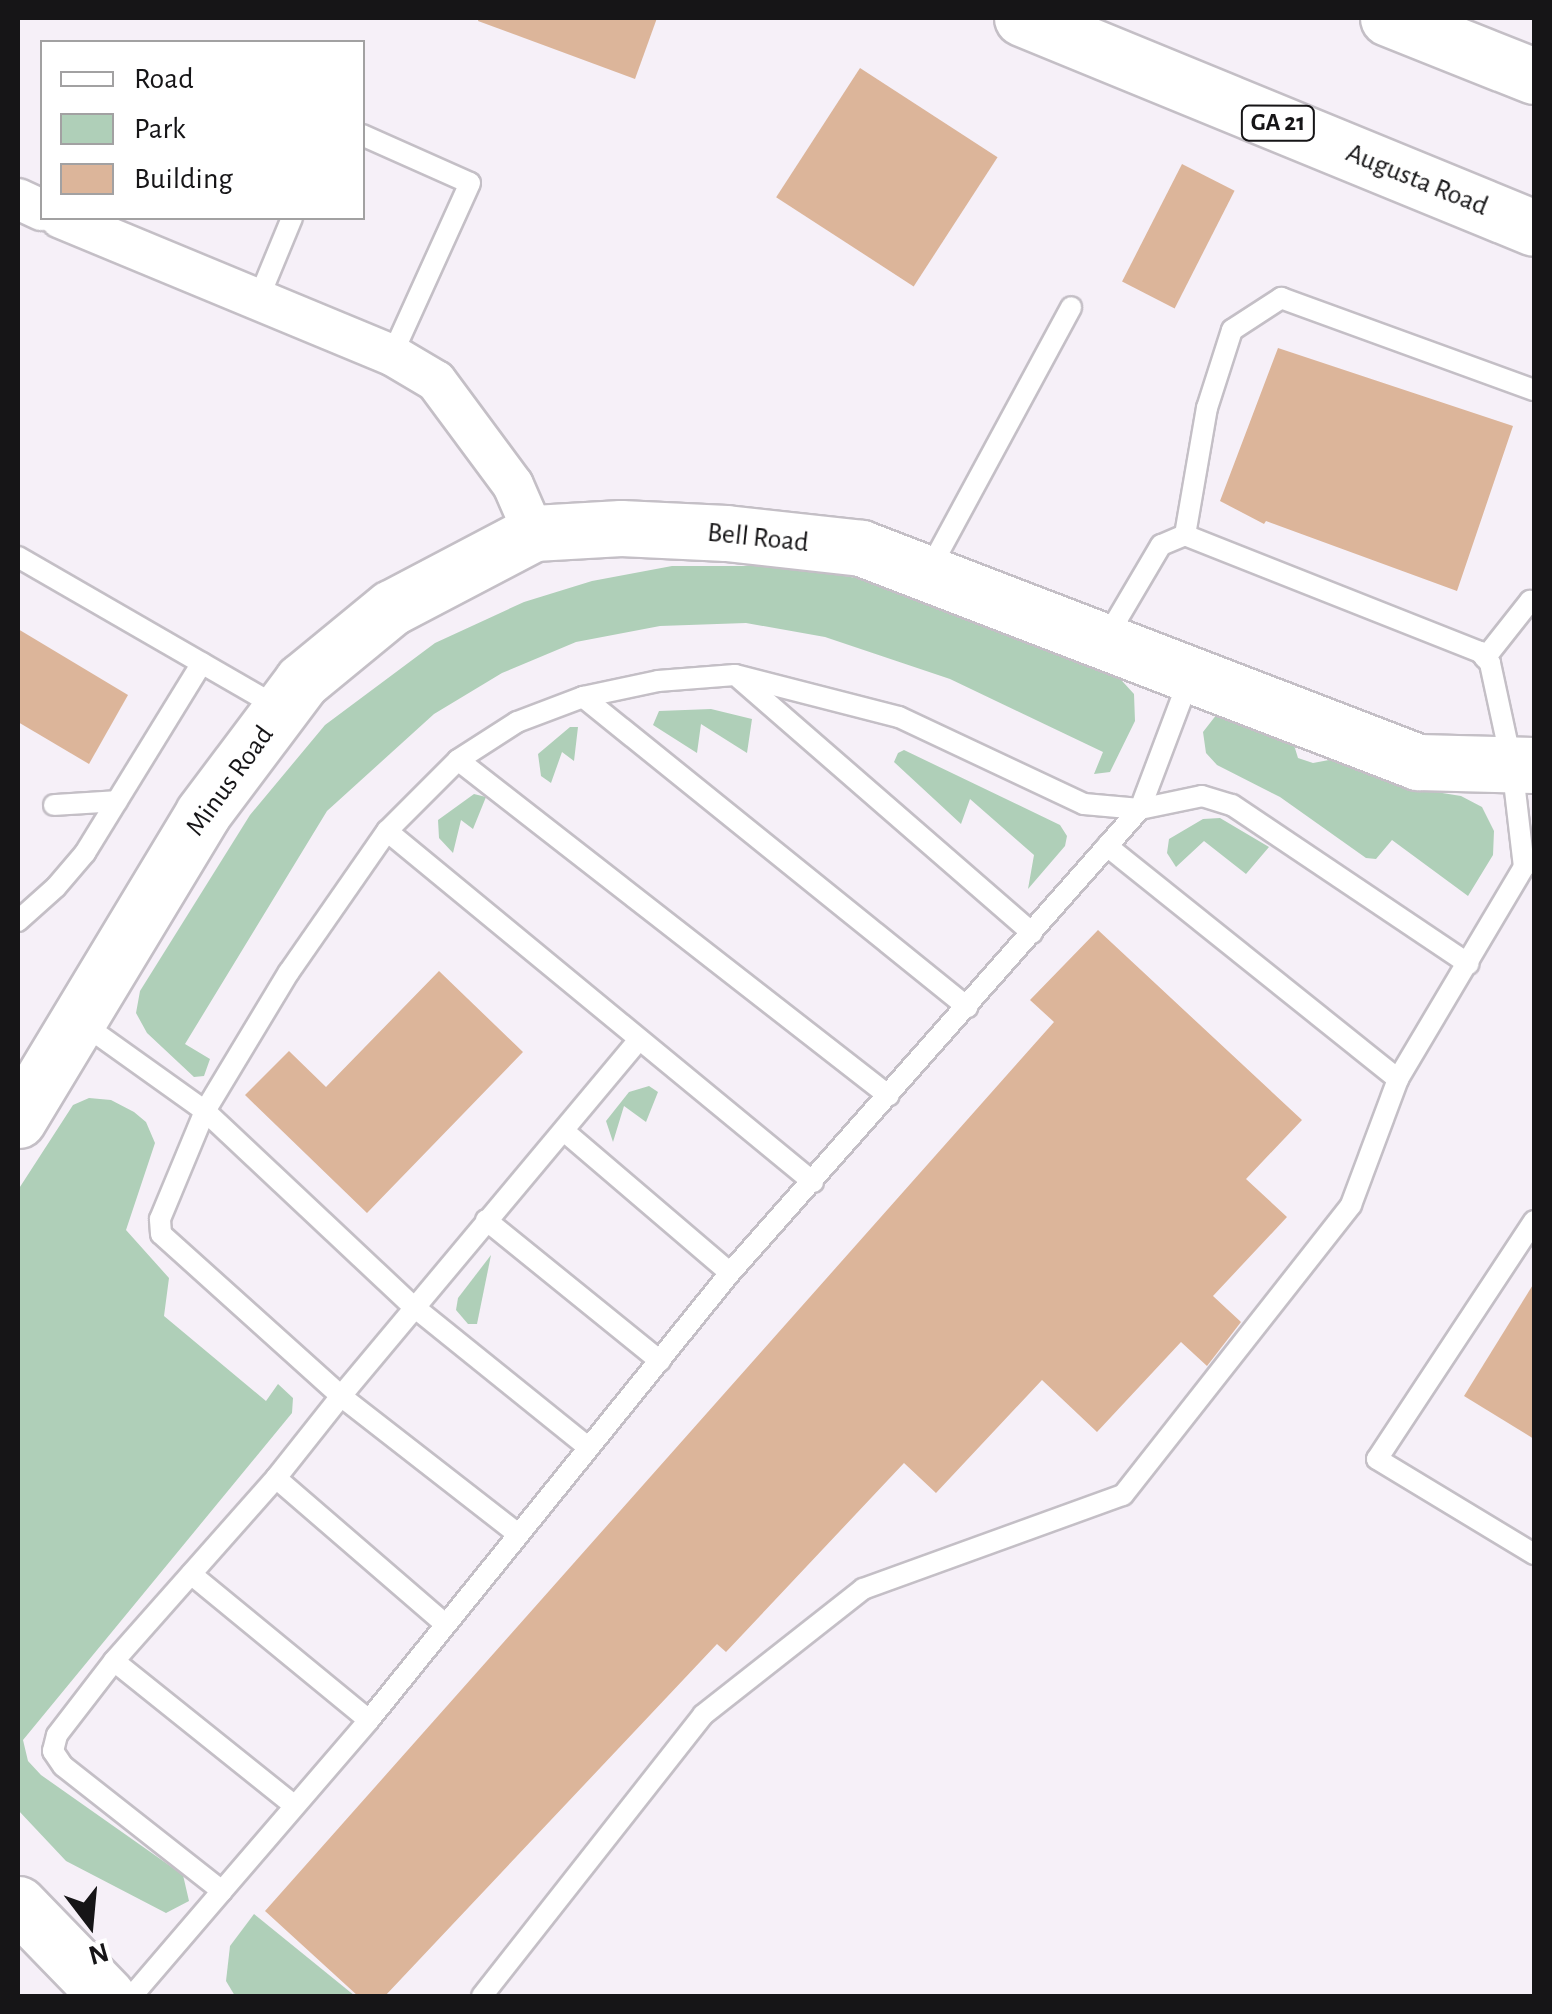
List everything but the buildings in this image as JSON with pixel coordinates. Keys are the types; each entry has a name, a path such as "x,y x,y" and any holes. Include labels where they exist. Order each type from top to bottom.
{"main road":[{"name":"Augusta Road","path":"1022,18 1534,228"},
{"path":"1388,18 1534,76"},
{"name":"Bell Road","path":"534,533 621,528 726,533 861,548 1418,762 1523,765"},
{"name":"Minus Road","path":"18,1120 203,813 302,682 391,608 534,533"},
{"path":"18,1904 108,1996"}],"street":[{"path":"66,220 392,355 436,381 513,485 534,533"}],"lane":[{"path":"365,136 470,184 392,355"},
{"path":"258,300 291,220"},
{"path":"1185,535 1207,408 1232,330 1281,298 1534,390"},
{"path":"927,574 1071,307"},
{"path":"482,1996 703,1715 863,1590 1123,1495 1350,1205 1398,1079 1470,964 1524,867 1523,765 1485,658 1185,535 1161,545 1104,642"},
{"path":"18,557 282,709"},
{"path":"1485,658 1530,602 1534,603"},
{"path":"18,922 66,876 202,663"},
{"path":"518,1534 341,1396 161,1234 160,1220 205,1111 289,972 387,831 458,760 517,722 582,696 658,681 736,675 898,718 1084,804 1140,809 1202,796 1232,804 1470,964"},
{"path":"736,675 1032,933"},
{"path":"132,1996 368,1720 730,1273 1140,809 1191,675"},
{"path":"582,696 968,1007"},
{"path":"458,760 889,1096"},
{"path":"54,805 117,801"},
{"path":"387,831 813,1182"},
{"path":"1108,846 1398,1079"},
{"path":"78,1020 205,1111 413,1306 588,1447"},
{"path":"222,1891 63,1766 53,1751 57,1736 114,1661 276,1478 413,1306 639,1040"},
{"path":"564,1131 730,1273"},
{"path":"486,1220 660,1361"},
{"path":"1534,1222 1377,1460 1534,1554"},
{"path":"276,1478 446,1624"},
{"path":"191,1574 368,1720"},
{"path":"114,1661 294,1805"}],"green space":[{"path":"672,566 787,566 862,579 1113,671 1134,694 1135,721 1110,772 1094,774 1103,752 950,679 825,637 746,623 660,626 576,642 502,673 434,714 327,811 185,1044 210,1059 204,1076 194,1077 147,1033 136,1013 140,991 250,815 325,725 435,643 524,602 592,581"},
{"path":"711,709 752,719 747,753 701,724 697,753 653,725 659,711"},
{"path":"1217,714 1294,745 1298,758 1313,763 1329,760 1405,787 1461,796 1482,807 1494,831 1493,855 1468,896 1392,840 1376,859 1366,858 1280,797 1217,765 1206,753 1203,732"},
{"path":"570,727 578,727 574,761 562,752 551,783 541,776 538,754"},
{"path":"904,750 1060,825 1067,836 1065,846 1028,889 1034,855 970,799 961,824 894,762"},
{"path":"474,794 486,797 473,829 461,820 453,853 439,838 438,820"},
{"path":"1220,818 1269,847 1246,874 1204,841 1176,867 1167,853 1169,839 1203,819"},
{"path":"649,1086 658,1092 646,1122 624,1106 613,1142 606,1121 629,1092"},
{"path":"89,1098 111,1100 134,1112 146,1122 155,1143 126,1230 169,1278 164,1316 266,1401 278,1384 293,1398 292,1413 23,1740 28,1761 41,1775 183,1875 189,1901 166,1913 66,1861 18,1810 18,1190 73,1105"},
{"path":"491,1255 477,1324 468,1324 456,1310 458,1298"},
{"path":"254,1914 355,1996 235,1996 226,1981 230,1946"}]}
